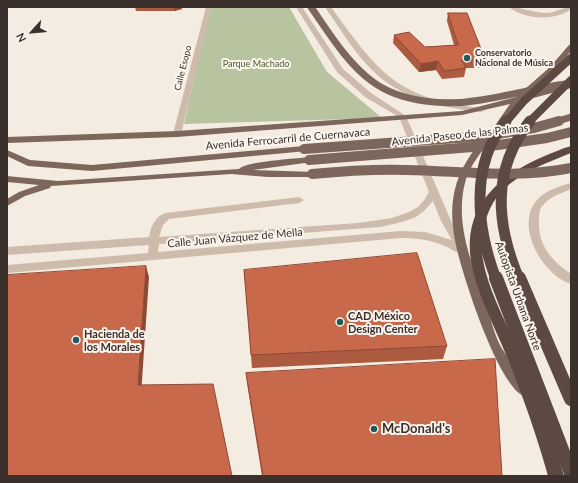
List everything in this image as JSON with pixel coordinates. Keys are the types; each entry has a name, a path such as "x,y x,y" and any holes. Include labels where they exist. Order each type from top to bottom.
{"highway":[{"name":"Autopista Urbana Norte","path":"571,58 518,107 502,125 483,164 479,192 480,219 487,255 571,474"},
{"name":"Autopista Urbana Norte","path":"571,83 542,107 519,136 505,165 501,191 502,227 507,249 571,399"},
{"path":"556,476 528,396 483,282 478,266 476,252 477,235 485,209 490,199 512,178 529,168 571,149"}],"main road":[{"path":"311,7 350,59 367,77 386,89 405,96 436,102 458,104 536,88 571,83"},
{"path":"528,396 494,345 462,250 457,225 457,200 465,169 474,155 498,127 517,101 550,71 571,46"},
{"name":"Avenida Ferrocarril de Cuernavaca","path":"7,140 177,134 402,116 443,115 481,110 517,101 571,83"},
{"name":"Avenida Ferrocarril de Cuernavaca","path":"7,153 28,163 92,168 304,149 486,136 534,128 571,117"},
{"name":"Avenida Paseo de las Palmas","path":"231,171 269,164 498,144 541,139 571,132"},
{"path":"7,203 34,189 58,184 231,171 268,174 312,174 396,169 541,175 571,168"},
{"path":"7,179 58,184"}],"street":[{"name":"Calle Esopo","path":"177,134 209,7"},
{"path":"299,7 340,70 368,95 402,116 446,221 462,250"},
{"path":"328,7 376,70 392,83 432,101 464,109 481,110"},
{"path":"512,7 528,13 550,15 560,13 568,7"},
{"path":"571,186 547,197 537,206 533,226 540,250 556,269 571,280"},
{"name":"Calle Juan Vázquez de Mella","path":"7,251 358,226 391,221 410,216 422,210 427,205 434,191"},
{"path":"153,257 157,224 166,216 299,200"},
{"path":"358,226 362,239"},
{"name":"Calle Juan Vázquez de Mella","path":"7,269 71,268 153,257 362,239 403,234 419,234 443,241 462,250"},
{"path":"71,268 73,246"}],"green space":[{"name":"Parque Machado","path":"210,7 289,7 327,72 382,118 184,124"}],"building":[{"path":"448,13 467,13 485,59 461,60 466,68 444,71 438,61 421,64 394,35 409,32 425,47 458,45"},
{"name":"CAD México Design Center","path":"417,253 447,346 251,355 244,270"},
{"name":"Hacienda de los Morales","path":"146,266 138,385 213,384 232,476 7,476 7,275"},
{"name":"McDonald's","path":"495,359 502,476 263,476 246,373"}],"place":[{"name":"Conservatorio Nacional de Música","path":"467,58"},
{"name":"CAD México Design Center","path":"340,322"},
{"name":"Hacienda de los Morales","path":"76,340"},
{"name":"McDonald's","path":"374,429"}]}
